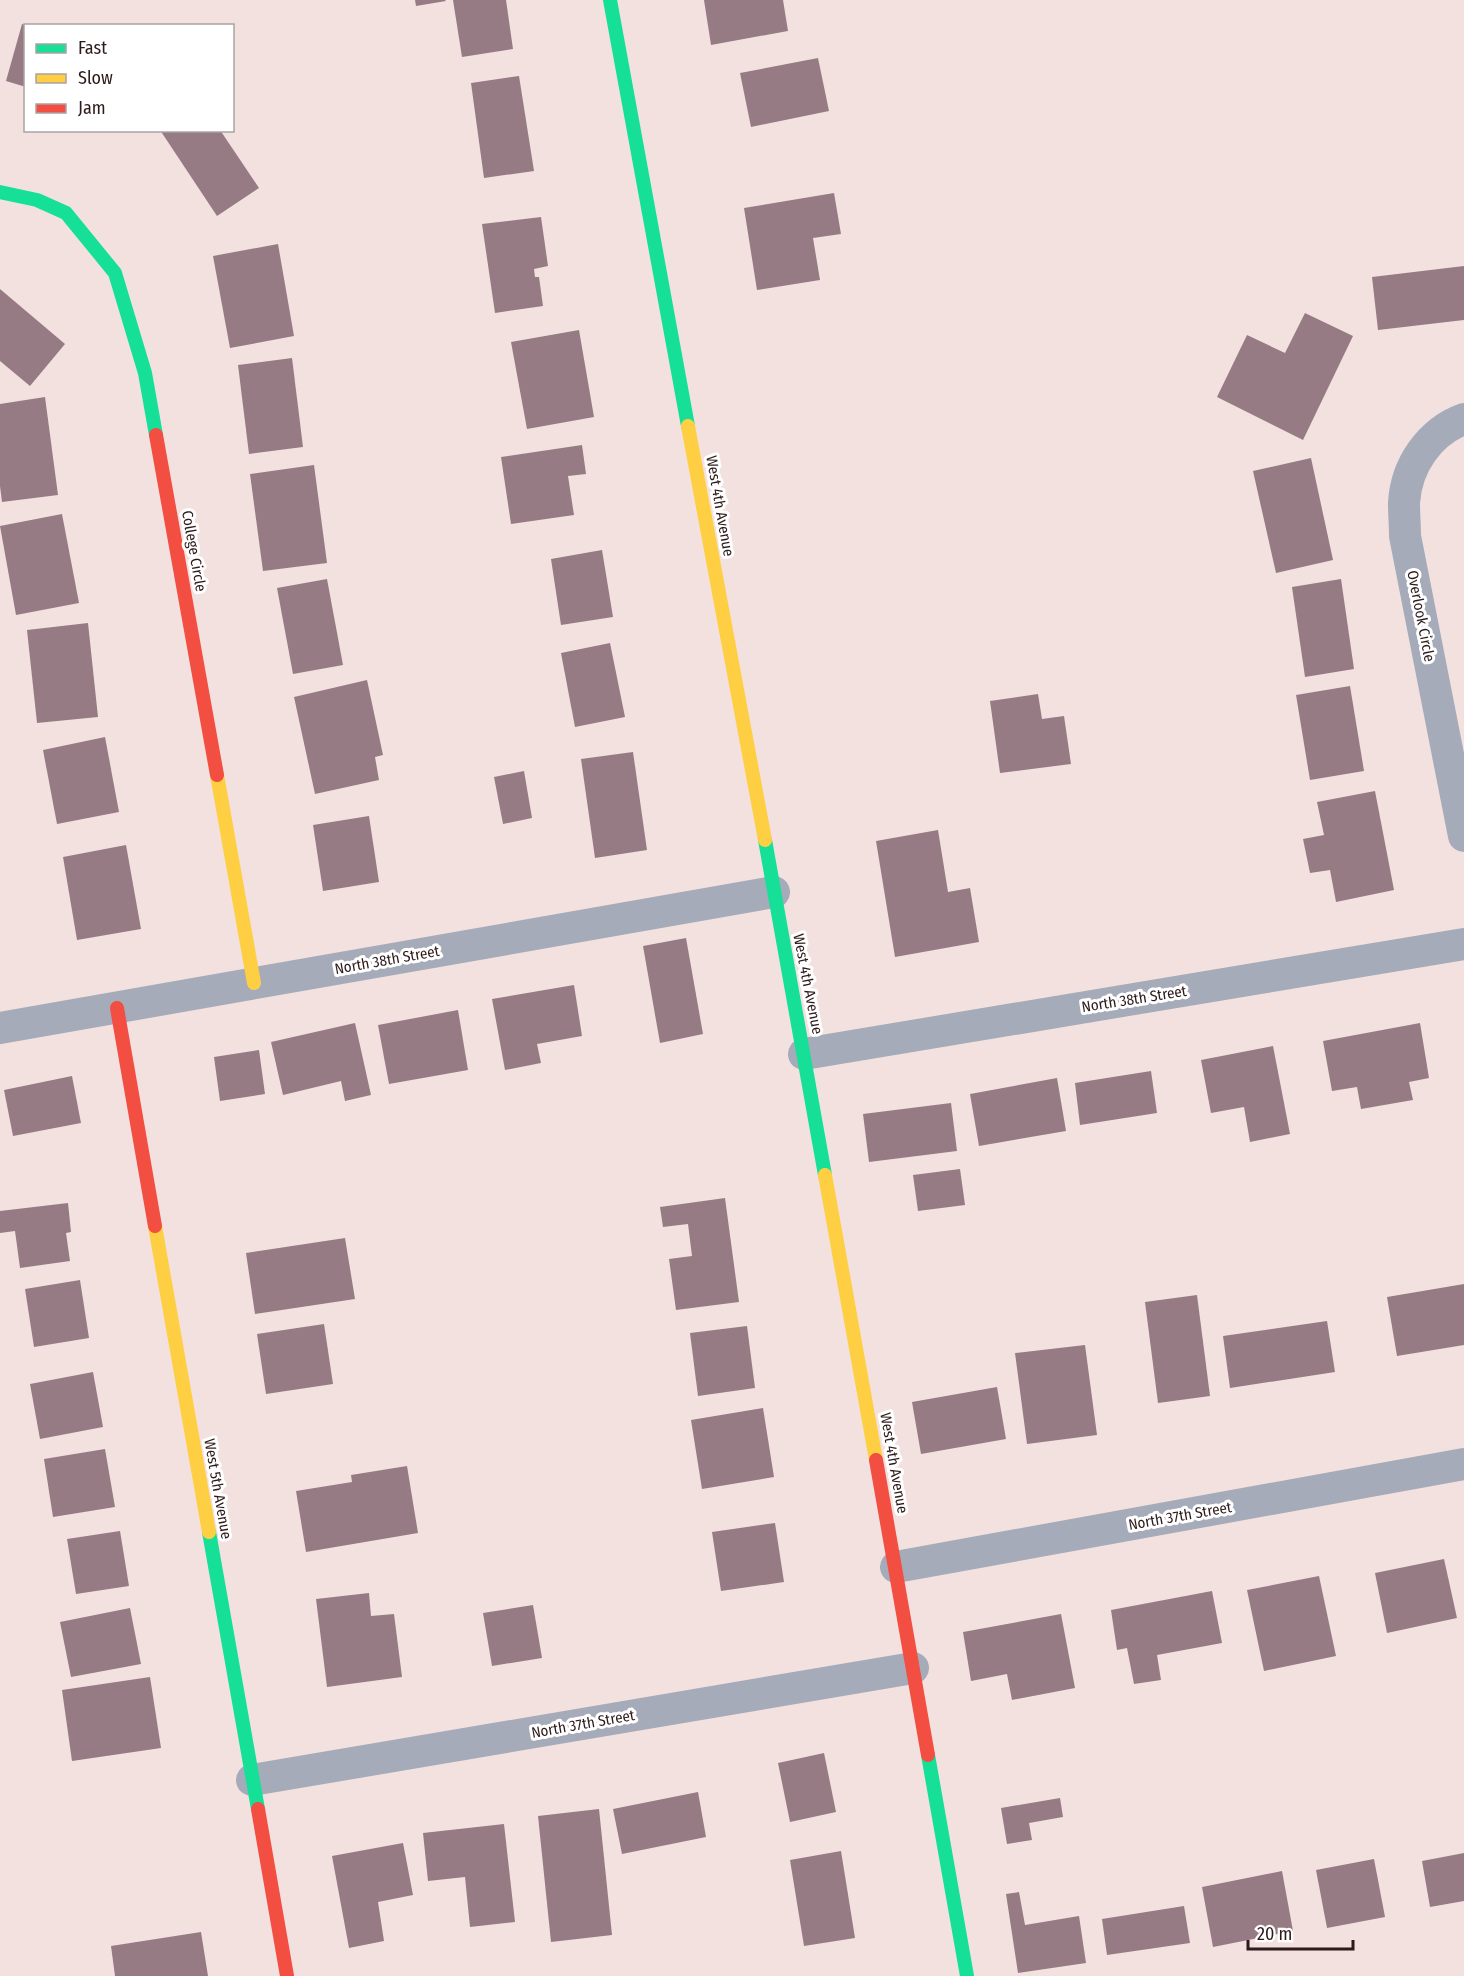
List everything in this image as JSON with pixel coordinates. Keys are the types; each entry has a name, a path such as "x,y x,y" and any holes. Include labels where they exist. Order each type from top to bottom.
{"street":[{"name":"West 4th Avenue","path":"610,0 804,1054 967,1976"},
{"name":"College Circle","path":"0,192 37,200 66,213 115,273 145,373 254,983"},
{"name":"Overlook Circle","path":"1464,419 1431,439 1413,465 1404,501 1405,536 1464,836"},
{"name":"North 38th Street","path":"0,1028 774,892"},
{"name":"North 38th Street","path":"804,1054 1464,944"},
{"name":"West 5th Avenue","path":"117,1008 288,1976"},
{"name":"North 37th Street","path":"896,1567 1464,1464"},
{"name":"North 37th Street","path":"252,1780 913,1668"}],"building":[{"path":"415,0 445,0 446,1 416,6"},
{"path":"453,0 506,0 513,49 462,57"},
{"path":"704,0 783,0 788,31 711,45"},
{"path":"22,24 24,24 24,86 6,81"},
{"path":"818,58 829,111 751,127 740,73"},
{"path":"519,76 534,171 484,178 471,83"},
{"path":"161,132 221,132 259,188 217,216"},
{"path":"834,193 841,234 813,238 820,280 757,290 744,208"},
{"path":"541,217 548,266 534,269 535,277 539,277 543,306 495,313 482,224"},
{"path":"278,244 294,336 230,348 213,256"},
{"path":"1464,266 1464,320 1378,330 1372,277"},
{"path":"0,289 65,344 30,386 0,361"},
{"path":"1305,313 1353,336 1303,440 1217,397 1247,335 1285,353"},
{"path":"579,330 594,417 527,429 511,342"},
{"path":"292,358 303,447 249,454 238,365"},
{"path":"45,397 58,495 2,502 0,404"},
{"path":"582,445 586,474 568,476 574,515 511,524 501,457"},
{"path":"1311,458 1333,560 1276,573 1253,471"},
{"path":"314,465 327,563 263,571 250,474"},
{"path":"62,514 79,603 16,615 0,526"},
{"path":"602,550 613,617 561,625 551,559"},
{"path":"327,579 343,665 293,674 277,588"},
{"path":"1341,579 1354,669 1305,677 1292,587"},
{"path":"88,623 98,717 37,723 27,630"},
{"path":"610,643 625,717 575,727 561,653"},
{"path":"367,680 383,755 375,757 379,780 315,794 294,697"},
{"path":"1350,686 1364,771 1310,780 1296,695"},
{"path":"1038,694 1042,719 1064,716 1071,764 1000,773 990,701"},
{"path":"105,737 119,812 57,824 43,750"},
{"path":"633,752 647,850 595,858 581,759"},
{"path":"524,771 532,818 503,824 494,777"},
{"path":"1375,791 1394,890 1336,902 1330,870 1310,873 1303,839 1324,835 1317,802"},
{"path":"369,816 379,882 323,891 313,825"},
{"path":"938,830 948,892 970,888 979,942 895,957 876,841"},
{"path":"126,845 141,929 77,940 63,857"},
{"path":"686,938 703,1034 660,1043 643,946"},
{"path":"574,985 582,1036 537,1044 541,1063 505,1070 492,999"},
{"path":"458,1010 468,1070 389,1084 378,1025"},
{"path":"355,1023 371,1095 345,1101 341,1081 283,1095 271,1042"},
{"path":"1420,1023 1429,1078 1409,1082 1413,1100 1361,1109 1357,1087 1332,1091 1323,1041"},
{"path":"1273,1046 1290,1134 1250,1142 1244,1107 1211,1113 1201,1060"},
{"path":"259,1050 265,1094 220,1101 214,1057"},
{"path":"1151,1071 1157,1113 1080,1125 1075,1083"},
{"path":"72,1076 81,1123 13,1136 4,1090"},
{"path":"1057,1078 1066,1131 979,1146 970,1094"},
{"path":"951,1103 957,1151 869,1162 863,1114"},
{"path":"960,1169 965,1205 918,1211 913,1175"},
{"path":"725,1198 739,1302 676,1310 669,1259 692,1256 688,1224 663,1227 660,1207"},
{"path":"68,1203 71,1232 66,1233 70,1261 20,1268 15,1231 0,1233 0,1211"},
{"path":"345,1238 355,1299 255,1314 246,1253"},
{"path":"80,1280 89,1338 34,1347 25,1289"},
{"path":"1464,1284 1464,1345 1397,1356 1387,1297"},
{"path":"1197,1295 1210,1396 1158,1403 1145,1302"},
{"path":"1327,1321 1335,1372 1230,1388 1223,1336"},
{"path":"324,1324 333,1384 266,1394 257,1334"},
{"path":"747,1326 755,1388 698,1396 690,1333"},
{"path":"1085,1345 1097,1435 1027,1444 1015,1353"},
{"path":"93,1372 103,1427 40,1439 30,1384"},
{"path":"997,1387 1006,1439 921,1454 912,1402"},
{"path":"763,1408 774,1477 702,1489 691,1420"},
{"path":"105,1449 115,1507 53,1517 44,1459"},
{"path":"407,1466 418,1533 306,1552 296,1491 352,1482 351,1475"},
{"path":"775,1523 784,1582 721,1591 712,1532"},
{"path":"120,1531 129,1586 76,1594 67,1539"},
{"path":"1444,1559 1457,1618 1387,1633 1375,1573"},
{"path":"1319,1576 1336,1656 1264,1671 1247,1590"},
{"path":"1212,1591 1222,1643 1157,1655 1161,1680 1134,1684 1127,1648 1117,1650 1111,1610"},
{"path":"369,1593 371,1616 394,1614 402,1677 327,1687 316,1599"},
{"path":"533,1605 542,1658 492,1666 483,1613"},
{"path":"130,1608 141,1664 71,1677 60,1622"},
{"path":"1061,1614 1075,1688 1012,1700 1007,1674 971,1681 963,1632"},
{"path":"150,1677 161,1748 72,1761 62,1690"},
{"path":"824,1753 836,1812 790,1822 778,1763"},
{"path":"698,1792 706,1837 622,1854 613,1809"},
{"path":"1060,1798 1063,1817 1029,1823 1032,1840 1007,1844 1001,1808"},
{"path":"599,1809 612,1935 551,1942 538,1816"},
{"path":"504,1824 515,1922 470,1927 465,1877 428,1881 423,1833"},
{"path":"403,1843 413,1895 378,1902 384,1941 349,1948 332,1856"},
{"path":"841,1851 855,1938 804,1946 790,1860"},
{"path":"1464,1853 1464,1901 1430,1907 1422,1861"},
{"path":"1374,1859 1385,1917 1327,1928 1316,1870"},
{"path":"1282,1871 1293,1931 1213,1947 1202,1887"},
{"path":"1019,1892 1025,1925 1079,1916 1086,1963 1018,1973 1006,1894"},
{"path":"1184,1906 1190,1943 1107,1955 1102,1919"},
{"path":"201,1932 208,1976 115,1976 111,1946"}],"traffic: fast":[{"path":"610,0 688,426"},
{"path":"0,192 37,200 66,213 115,273 145,373 156,435"},
{"path":"765,840 825,1175"},
{"path":"209,1532 258,1809"},
{"path":"928,1755 967,1976"}],"traffic: slow":[{"path":"688,426 765,840"},
{"path":"217,775 254,983"},
{"path":"825,1175 876,1460"},
{"path":"155,1226 209,1532"}],"traffic: jam":[{"path":"156,435 217,775"},
{"path":"117,1008 155,1226"},
{"path":"876,1460 928,1755"},
{"path":"258,1809 287,1976"}]}
